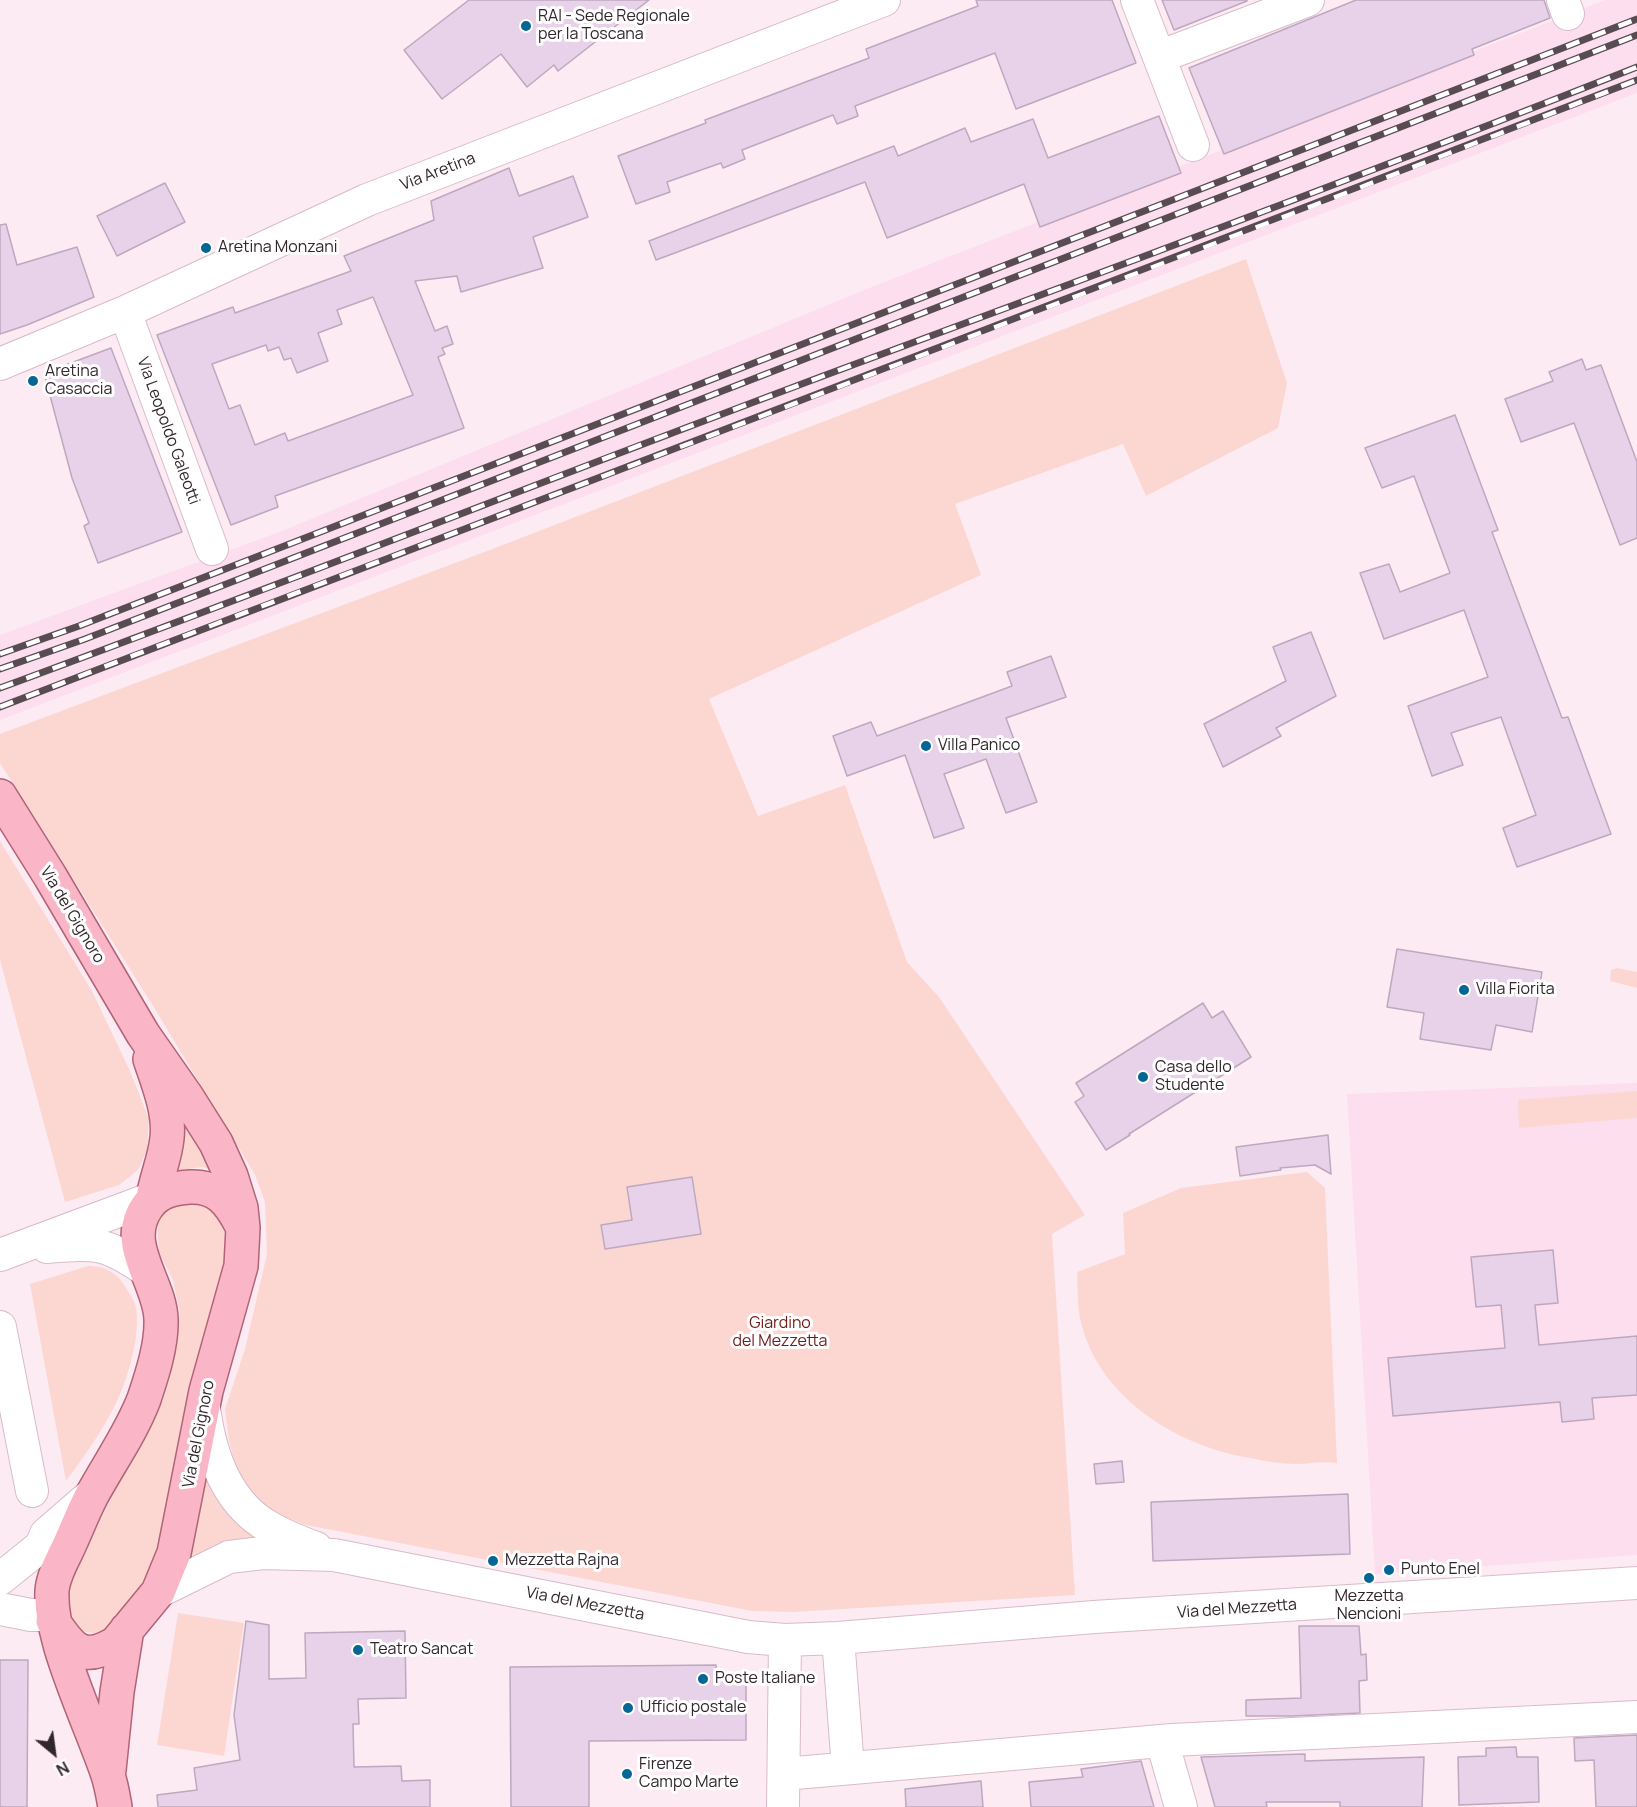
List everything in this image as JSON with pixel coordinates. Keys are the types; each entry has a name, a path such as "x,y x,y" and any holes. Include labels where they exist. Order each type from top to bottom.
{"main road":[{"name":"Via del Gignoro","path":"0,796 143,1034 188,1097 216,1143 237,1192 243,1228 240,1266 206,1391 174,1553 158,1592 116,1643 91,1653 79,1652 66,1641 53,1618"},
{"name":"Via del Gignoro","path":"115,1807 108,1774 71,1681 53,1618 52,1589 92,1495 133,1425 150,1380 158,1347 160,1309 154,1285 139,1249 139,1226 153,1198 166,1149 168,1127 143,1034"},
{"path":"153,1198 170,1190 194,1187 210,1189 228,1203 243,1228"},
{"name":"Via del Gignoro","path":"108,1774 117,1692 128,1629"}],"street":[{"name":"Via Aretina","path":"0,364 125,312 367,200 884,0"},
{"path":"1137,0 1193,145"},
{"path":"1159,57 1308,0"},
{"name":"Via Leopoldo Galeotti","path":"125,312 212,549"},
{"path":"8,1252 153,1198"},
{"path":"8,1252 97,1245 122,1254 147,1271"},
{"path":"0,1327 32,1491"},
{"name":"Via del Mezzetta","path":"204,1404 208,1436 214,1458 244,1507 267,1527 334,1555"},
{"path":"0,1579 41,1546 46,1534 92,1495"},
{"name":"Via del Mezzetta","path":"158,1592 229,1557 263,1553 334,1555 748,1637 785,1640 838,1638 1094,1617 1637,1583"},
{"path":"0,1609 53,1618"},
{"path":"838,1638 848,1768"},
{"path":"783,1807 785,1640"},
{"path":"784,1774 1162,1740 1637,1717"},
{"path":"1162,1740 1181,1807"}],"shaded area":[{"path":"1605,0 1637,0 1637,93 0,720 0,635 282,531 864,290"},
{"path":"1637,1083 1637,1555 1375,1574 1347,1094"}],"green space":[{"name":"Giardino del Mezzetta","path":"1246,259 1287,383 1278,428 1146,496 1123,444 955,504 981,575 709,699 758,816 845,785 907,962 939,997 1085,1215 1052,1234 1075,1595 793,1612 752,1611 306,1525 272,1512 250,1490 236,1468 229,1441 225,1409 245,1349 267,1254 265,1202 255,1175 150,1001 0,763 0,734 487,551"},
{"path":"0,841 92,991 130,1071 149,1119 147,1151 138,1170 119,1185 65,1202 0,960"},
{"path":"1617,968 1637,972 1637,988 1610,981 1611,970"},
{"path":"1637,1091 1637,1118 1519,1128 1518,1100"},
{"path":"179,1103 218,1173 203,1167 174,1171"},
{"path":"1307,1172 1325,1188 1337,1463 1273,1462 1222,1452 1194,1442 1143,1413 1121,1393 1103,1371 1089,1346 1080,1318 1077,1272 1125,1254 1123,1213 1181,1188"},
{"path":"187,1201 216,1206 229,1237 227,1264 181,1434 175,1498 153,1563 136,1594 110,1626 94,1633 85,1632 73,1626 65,1604 67,1589 116,1487 148,1432 163,1400 171,1373 180,1314 173,1280 159,1252 157,1225 165,1213 176,1204"},
{"path":"88,1266 107,1269 124,1285 135,1306 136,1333 131,1361 117,1401 96,1438 66,1481 30,1284"},
{"path":"203,1458 260,1535 258,1543 183,1572"},
{"path":"178,1613 244,1623 224,1756 157,1745"}],"building":[{"name":"RAI - Sede Regionale per la Toscana","path":"469,0 649,0 558,71 554,65 527,87 501,54 442,99 404,50"},
{"path":"976,0 1112,0 1136,63 1016,109 995,53 855,106 858,116 837,124 833,115 742,150 745,159 723,168 721,163 667,182 670,192 636,204 618,156 706,123 705,120 869,58 866,49 978,6"},
{"path":"1162,0 1247,0 1247,1 1174,30"},
{"path":"1356,0 1544,0 1550,18 1472,49 1474,55 1224,154 1189,68"},
{"path":"1159,116 1181,173 1040,227 1024,184 887,238 865,182 656,260 649,241 894,146 898,156 965,128 971,142 1033,119 1048,158"},
{"path":"509,168 519,196 573,176 588,217 533,237 543,268 461,292 457,276 415,281 435,331 447,326 453,344 442,348 445,354 438,357 464,428 275,496 278,507 231,525 157,335 233,307 235,313 351,271 344,256 434,220 431,201","holes":["373,297 413,395 288,441 285,433 255,445 240,405 229,409 212,364 266,345 268,351 279,347 284,360 291,358 297,373 328,361 318,333 342,324 337,310"]},
{"path":"165,183 185,222 117,256 97,216"},
{"path":"6,224 17,265 77,247 94,297 0,334 0,225"},
{"path":"111,348 182,532 98,563 84,526 89,523 72,478 44,373"},
{"path":"1582,359 1586,370 1601,365 1637,462 1637,538 1620,545 1574,423 1521,442 1505,399 1553,381 1549,372"},
{"path":"1455,415 1498,530 1492,532 1562,718 1568,717 1611,834 1517,867 1503,828 1536,815 1501,717 1451,733 1463,765 1432,776 1408,706 1488,677 1464,610 1384,639 1360,573 1389,564 1400,592 1450,573 1414,476 1382,488 1365,448"},
{"path":"1311,632 1336,696 1276,728 1281,736 1223,767 1204,724 1286,681 1273,647"},
{"name":"Villa Panico","path":"1051,656 1066,697 1006,718 1037,802 1006,813 986,759 944,774 964,828 934,838 905,755 847,776 833,736 871,722 877,736 1012,686 1007,672"},
{"name":"Villa Fiorita","path":"1397,949 1542,972 1532,1032 1496,1025 1491,1050 1420,1039 1424,1013 1387,1007"},
{"name":"Casa dello Studente","path":"1203,1003 1212,1018 1223,1011 1251,1057 1106,1150 1075,1102 1084,1096 1076,1083"},
{"path":"1328,1135 1331,1174 1315,1165 1280,1168 1281,1170 1240,1176 1236,1147"},
{"path":"692,1177 701,1234 605,1249 601,1225 632,1220 627,1187"},
{"path":"1553,1250 1558,1303 1535,1305 1539,1345 1637,1336 1637,1395 1592,1398 1594,1419 1562,1422 1560,1402 1393,1416 1388,1358 1505,1348 1501,1305 1476,1307 1471,1257"},
{"path":"1122,1461 1124,1482 1096,1484 1094,1464"},
{"path":"1348,1494 1350,1554 1153,1561 1151,1502"},
{"path":"246,1621 269,1625 269,1679 306,1678 305,1633 405,1631 406,1698 358,1699 359,1724 353,1724 354,1767 401,1766 402,1781 430,1780 430,1807 158,1807 157,1795 197,1790 194,1768 240,1760 234,1715"},
{"path":"1299,1626 1359,1626 1361,1655 1366,1654 1367,1680 1359,1681 1360,1713 1246,1716 1246,1700 1301,1698"},
{"path":"0,1660 28,1660 27,1807 0,1807"},
{"name":"Ufficio postale","path":"716,1665 716,1675 746,1675 746,1740 589,1741 589,1807 511,1807 510,1667"},
{"path":"1637,1735 1637,1807 1596,1807 1594,1760 1575,1761 1574,1738"},
{"path":"1516,1747 1517,1757 1538,1757 1539,1802 1459,1805 1458,1757 1486,1756 1486,1748"},
{"path":"1305,1754 1305,1761 1424,1757 1422,1807 1340,1807 1340,1802 1266,1802 1267,1807 1215,1807 1201,1757"},
{"path":"1141,1761 1154,1807 1031,1807 1029,1782 1083,1777 1081,1769"},
{"path":"981,1781 983,1807 906,1807 905,1789"}],"railway":[{"path":"0,654 79,626 1637,19"},
{"path":"0,669 85,639 1637,35"},
{"path":"0,688 1333,185 1637,67"},
{"path":"0,707 1637,80"}],"place":[{"name":"RAI - Sede Regionale per la Toscana","path":"526,26"},
{"name":"Aretina Monzani","path":"206,248"},
{"name":"Aretina Casaccia","path":"33,381"},
{"name":"Villa Panico","path":"926,746"},
{"name":"Villa Fiorita","path":"1464,990"},
{"name":"Casa dello Studente","path":"1143,1077"},
{"name":"Mezzetta Rajna","path":"493,1561"},
{"name":"Punto Enel","path":"1389,1570"},
{"name":"Mezzetta Nencioni","path":"1369,1578"},
{"name":"Teatro Sancat","path":"358,1650"},
{"name":"Poste Italiane","path":"703,1679"},
{"name":"Ufficio postale","path":"628,1708"},
{"name":"Firenze Campo Marte","path":"627,1774"}]}
